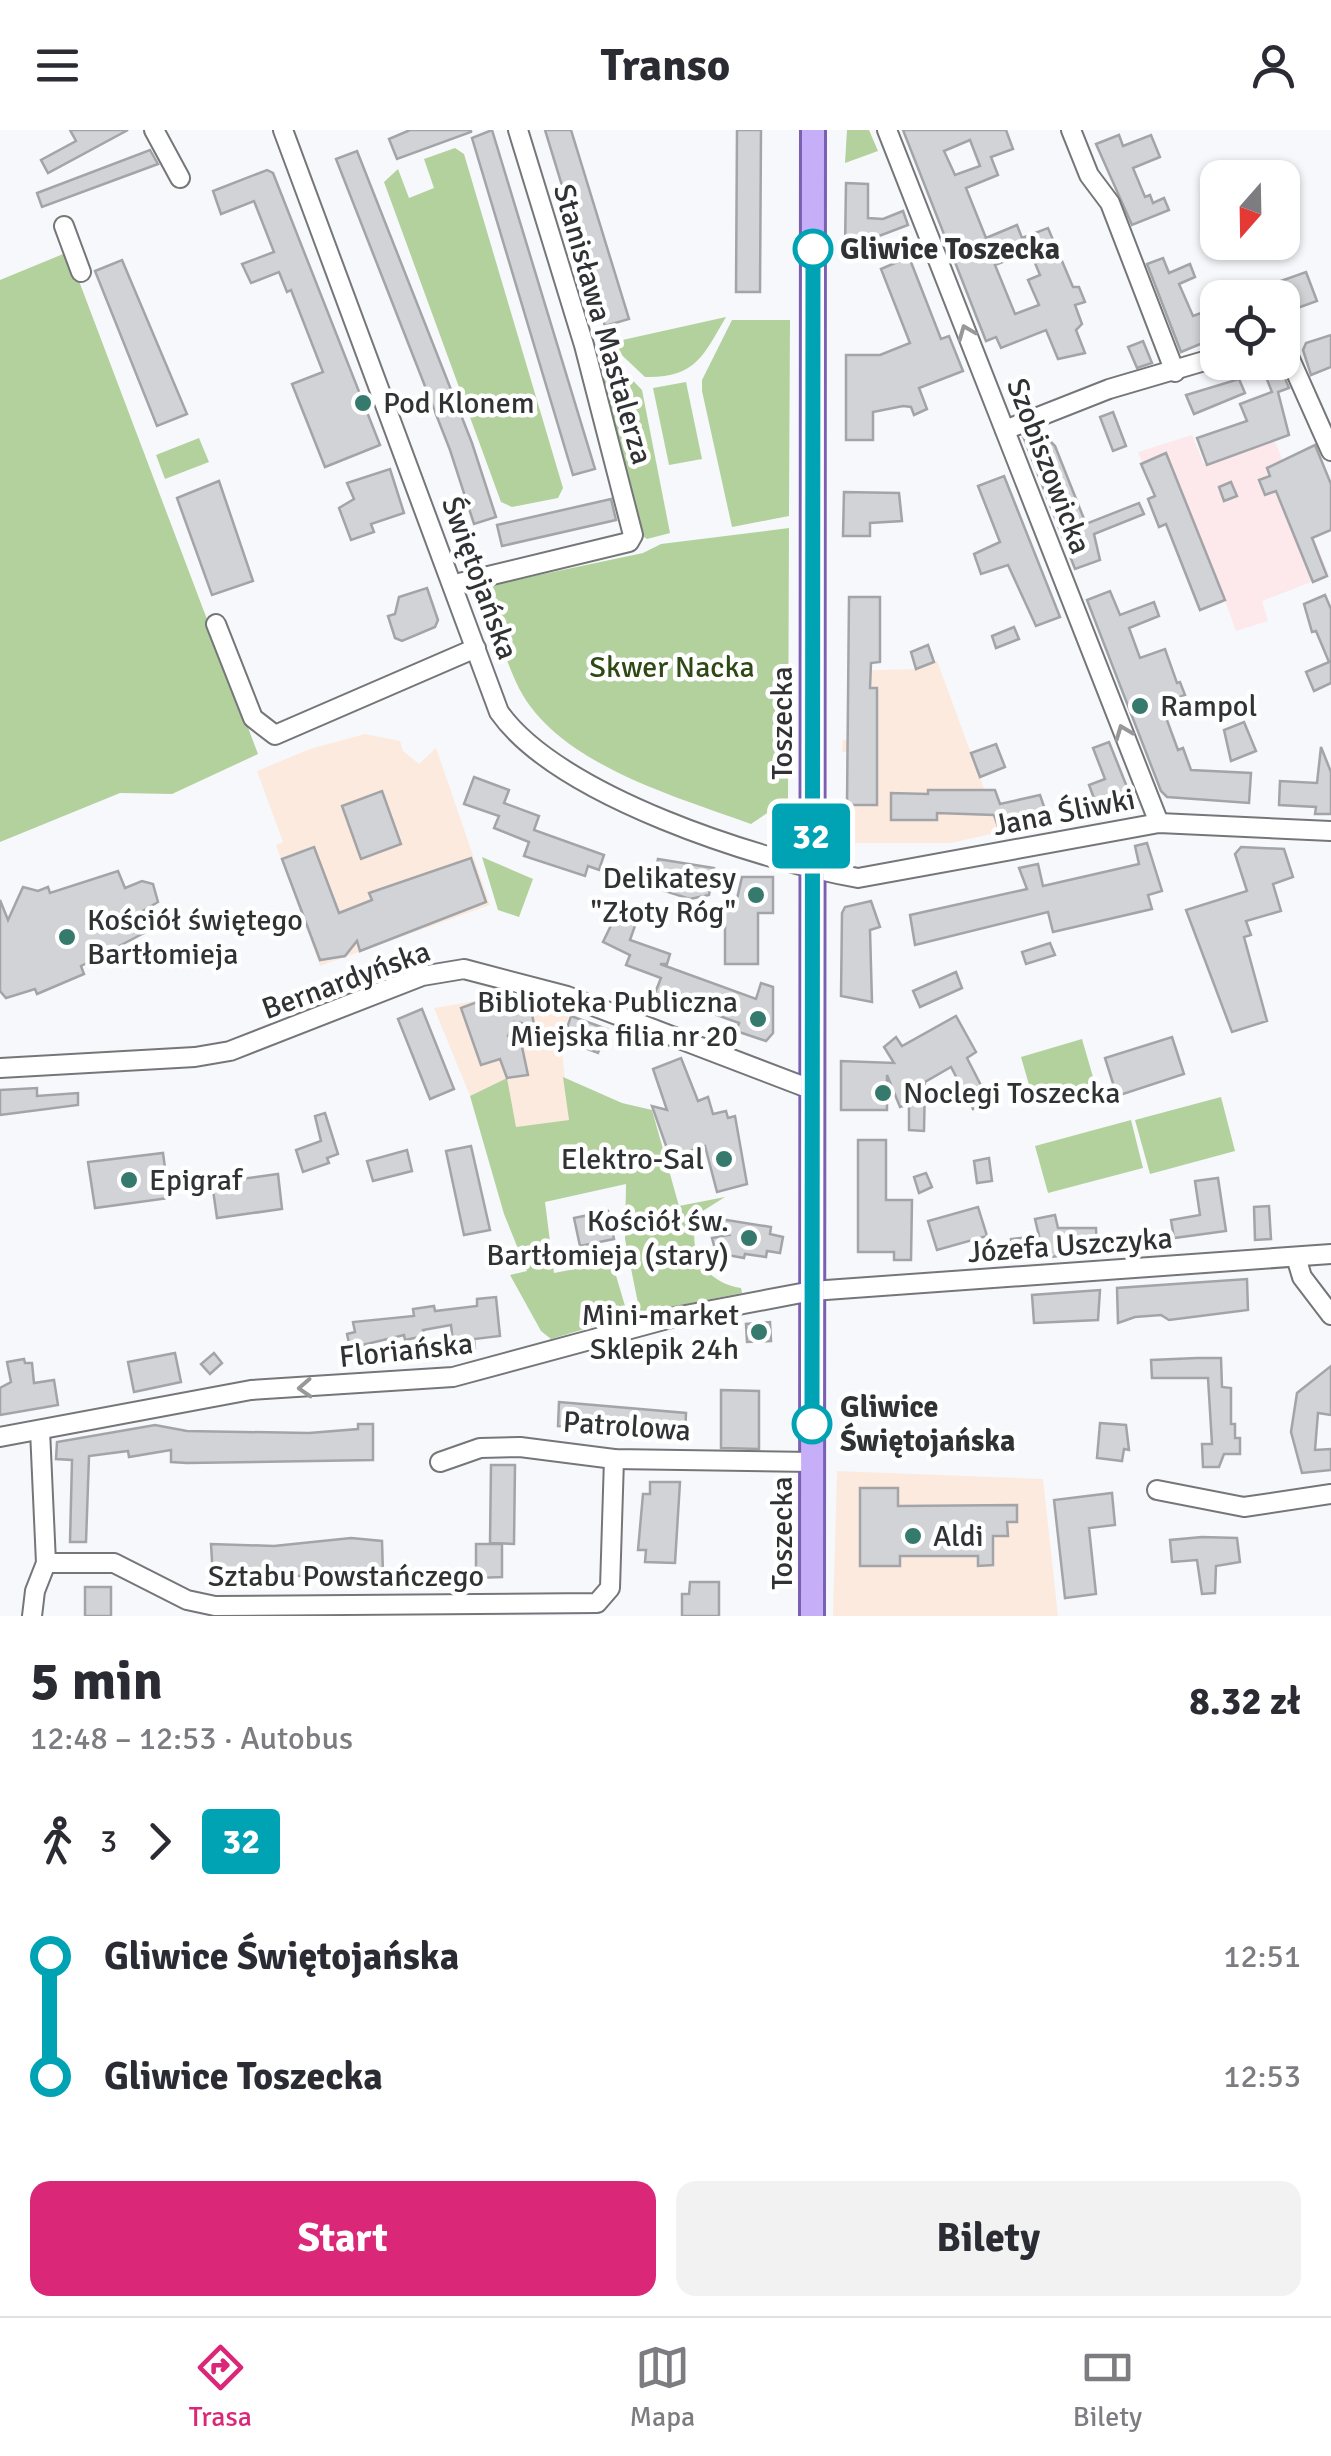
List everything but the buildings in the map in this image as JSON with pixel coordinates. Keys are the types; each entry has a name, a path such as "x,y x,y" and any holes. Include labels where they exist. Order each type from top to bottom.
{"main road":[{"name":"Toszecka","path":"812,130 812,1616"}],"street":[{"path":"154,130 180,178"},
{"name":"Stanisława Mastalerza","path":"455,584 629,542 633,534 584,345 518,130"},
{"name":"Szobiszowicka","path":"887,130 1159,822"},
{"path":"1071,130 1090,175 1110,203 1175,372"},
{"name":"Świętojańska","path":"289,132 499,712 515,735 556,766 639,809 811,870"},
{"path":"64,226 81,272"},
{"path":"1005,430 1108,388 1200,363"},
{"path":"1300,380 1331,451"},
{"path":"216,624 252,718 276,735 476,648"},
{"name":"Jana Śliwki","path":"811,870 876,878 1159,822 1331,832"},
{"name":"Bernardyńska","path":"0,1068 230,1052 422,976 464,969 584,1002 813,1090"},
{"name":"Józefa Uszczyka","path":"812,1291 1331,1254"},
{"path":"1296,1257 1302,1277 1331,1315"},
{"name":"Floriańska","path":"0,1437 251,1390 402,1383 482,1371 675,1317 812,1291"},
{"path":"32,1616 35,1591 46,1563 40,1430"},
{"name":"Patrolowa","path":"440,1462 480,1448 518,1447 614,1459 812,1462"},
{"name":"Sztabu Powstańczego","path":"46,1563 114,1562 186,1600 215,1606 370,1602 536,1610 597,1603 610,1588 614,1459"},
{"path":"1157,1490 1244,1507 1331,1494"}],"shaded area":[{"path":"1192,435 1204,464 1274,439 1329,575 1262,601 1268,621 1236,631 1225,601 1200,611 1138,452"},
{"path":"937,661 1000,832 951,843 850,843 849,752 842,752 843,740 849,740 850,671 916,669"},
{"path":"365,734 400,741 403,751 419,764 436,748 490,905 320,966 276,845 283,842 257,771 310,749"},
{"path":"476,1001 485,1009 530,1002 569,1015 561,1040 569,1120 515,1128 507,1078 470,1096 434,1008"},
{"path":"837,1471 1043,1479 1058,1616 833,1616"}],"green space":[{"path":"847,130 869,130 878,151 845,163"},
{"path":"455,148 464,154 563,488 558,498 512,507 501,502 384,182 398,169 409,198 434,188 424,159"},
{"path":"68,252 258,754 172,794 120,793 0,842 0,280"},
{"path":"726,317 704,353 676,374 645,377 609,343"},
{"path":"732,320 790,320 789,516 732,527 702,380"},
{"path":"605,352 642,390 670,533 647,539 641,535 594,355"},
{"path":"686,382 702,459 669,465 653,388"},
{"path":"199,438 209,462 165,479 156,455"},
{"name":"Skwer Nacka","path":"789,528 788,799 751,824 619,773 557,734 533,710 511,671 485,594 496,584 643,553 661,544"},
{"path":"482,857 533,879 519,917 498,910"},
{"path":"1082,1039 1095,1084 1034,1102 1021,1057"},
{"path":"563,1077 622,1103 652,1110 679,1206 725,1197 698,1214 696,1252 708,1271 728,1285 741,1288 742,1293 640,1313 625,1239 626,1184 545,1202 554,1273 612,1262 628,1316 551,1339 541,1331 510,1275 527,1271 504,1214 470,1096 507,1078 516,1127 569,1120"},
{"path":"1221,1097 1235,1151 1150,1174 1135,1120"},
{"path":"1131,1120 1143,1168 1048,1193 1035,1146"}],"bus line":[{"name":"32","path":"812,1424 813,1090 809,992 813,249"}],"place":[{"name":"Gliwice Toszecka","path":"813,249"},
{"name":"Pod Klonem","path":"363,403"},
{"name":"Rampol","path":"1140,706"},
{"name":"Delikatesy \"Złoty Róg\"","path":"756,895"},
{"name":"Kościół świętego Bartłomieja","path":"67,937"},
{"name":"Biblioteka Publiczna Miejska filia nr 20","path":"758,1019"},
{"name":"Noclegi Toszecka","path":"883,1093"},
{"name":"Elektro-Sal","path":"724,1159"},
{"name":"Epigraf","path":"129,1180"},
{"name":"Kościół św. Bartłomieja (stary)","path":"749,1238"},
{"name":"Mini-market Sklepik 24h","path":"759,1332"},
{"name":"Gliwice Świętojańska","path":"812,1424"},
{"name":"Aldi","path":"913,1536"}]}
